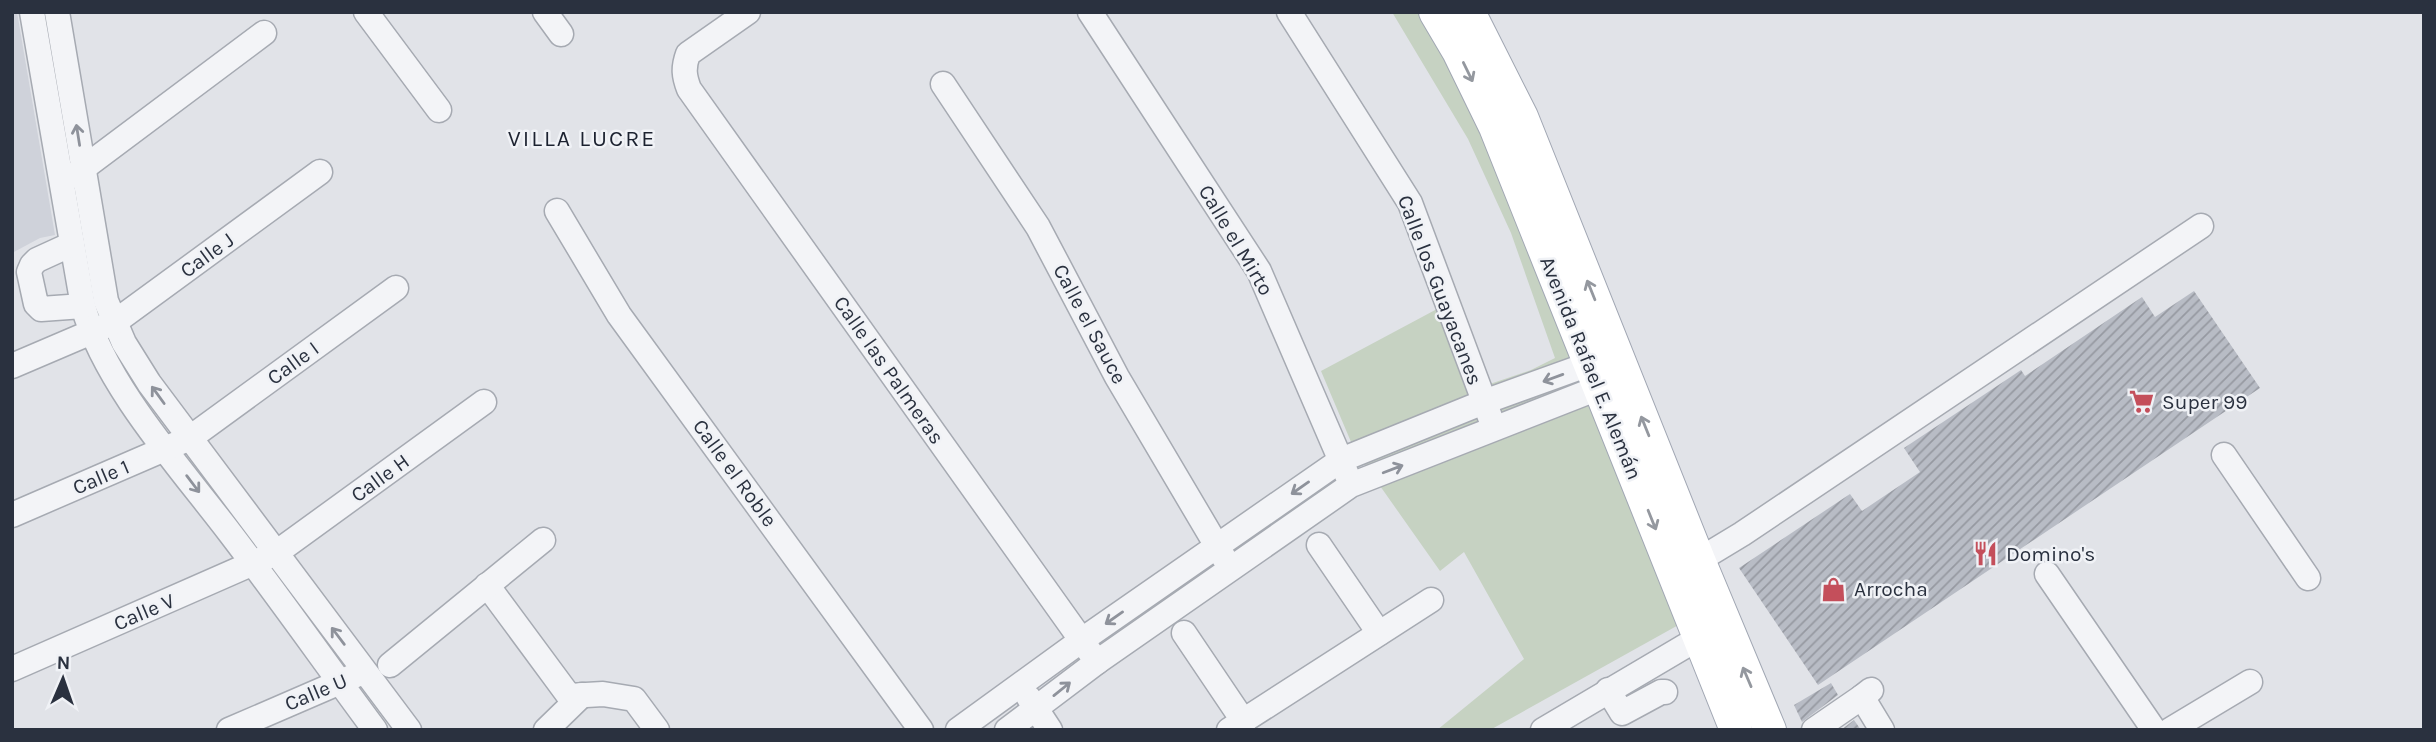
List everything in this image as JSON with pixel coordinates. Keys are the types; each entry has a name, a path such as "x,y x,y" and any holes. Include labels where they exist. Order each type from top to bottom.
{"main road":[{"name":"Avenida Rafael E. Alemán","path":"1435,12 1458,51 1495,127 1699,560 1711,630 1736,730"},
{"name":"Avenida Rafael E. Alemán","path":"1469,12 1522,117 1608,371 1711,630 1770,730"}],"street":[{"path":"366,12 439,110"},
{"path":"545,12 561,34"},
{"name":"Calle el Mirto","path":"1090,12 1259,271 1351,485"},
{"name":"Calle los Guayacanes","path":"1289,12 1410,203 1495,429"},
{"path":"43,14 83,168 106,301 124,343 190,438 340,682 375,730"},
{"path":"43,14 61,184 90,332 122,389 166,449 365,671 409,730"},
{"name":"Calle las Palmeras","path":"733,17 688,54 684,77 697,101 1097,662"},
{"path":"61,184 264,33"},
{"name":"Calle el Sauce","path":"943,85 1038,227 1117,377 1230,568"},
{"name":"Calle J","path":"12,366 115,322 320,172"},
{"name":"Calle el Roble","path":"557,211 619,315 921,730"},
{"path":"1699,560 1754,526 2201,226"},
{"path":"54,348 41,309 36,304 29,272 37,260 72,244"},
{"name":"Calle I","path":"190,438 396,288"},
{"path":"41,309 83,306"},
{"path":"958,730 1082,640 1341,460 1484,402 1608,371"},
{"path":"1007,730 1043,720 1097,662 1351,485 1495,429 1608,371"},
{"name":"Calle H","path":"265,559 484,402"},
{"name":"Calle 1","path":"12,515 190,438"},
{"path":"2224,455 2308,578"},
{"path":"390,665 543,540"},
{"path":"1319,545 1379,633"},
{"name":"Calle V","path":"12,669 265,559"},
{"path":"2047,574 2154,730"},
{"path":"487,585 569,696 603,694 634,699 657,730"},
{"path":"1184,633 1237,726 1432,600"},
{"path":"1543,730 1711,630"},
{"name":"Calle U","path":"229,730 365,671"},
{"path":"2170,730 2250,682"},
{"path":"1020,686 1043,720"},
{"path":"1608,690 1622,713 1665,692"},
{"path":"1814,730 1867,694 1882,730"},
{"path":"546,730 582,695"}],"shaded area":[{"path":"12,12 17,12 55,235 40,238 12,253"}],"green space":[{"path":"1392,12 1424,12 1457,64 1682,623 1490,730 1437,730 1524,659 1464,552 1440,571 1354,449 1321,371 1452,301 1487,385 1531,370 1555,358 1511,233 1468,139"}],"building":[{"path":"2194,291 2260,388 1818,685 1739,568 1850,494 1862,511 1920,472 1904,448 2021,370 2025,376 2142,297 2155,317"},
{"path":"1831,683 1838,695 1802,722 1794,705"},
{"path":"1854,720 1861,730 1841,730"}],"place":[{"name":"Super 99","path":"2142,402"},
{"name":"Domino's","path":"1986,554"},
{"name":"Arrocha","path":"1834,589"}],"district":[{"name":"VILLA LUCRE","path":"582,138"}]}
